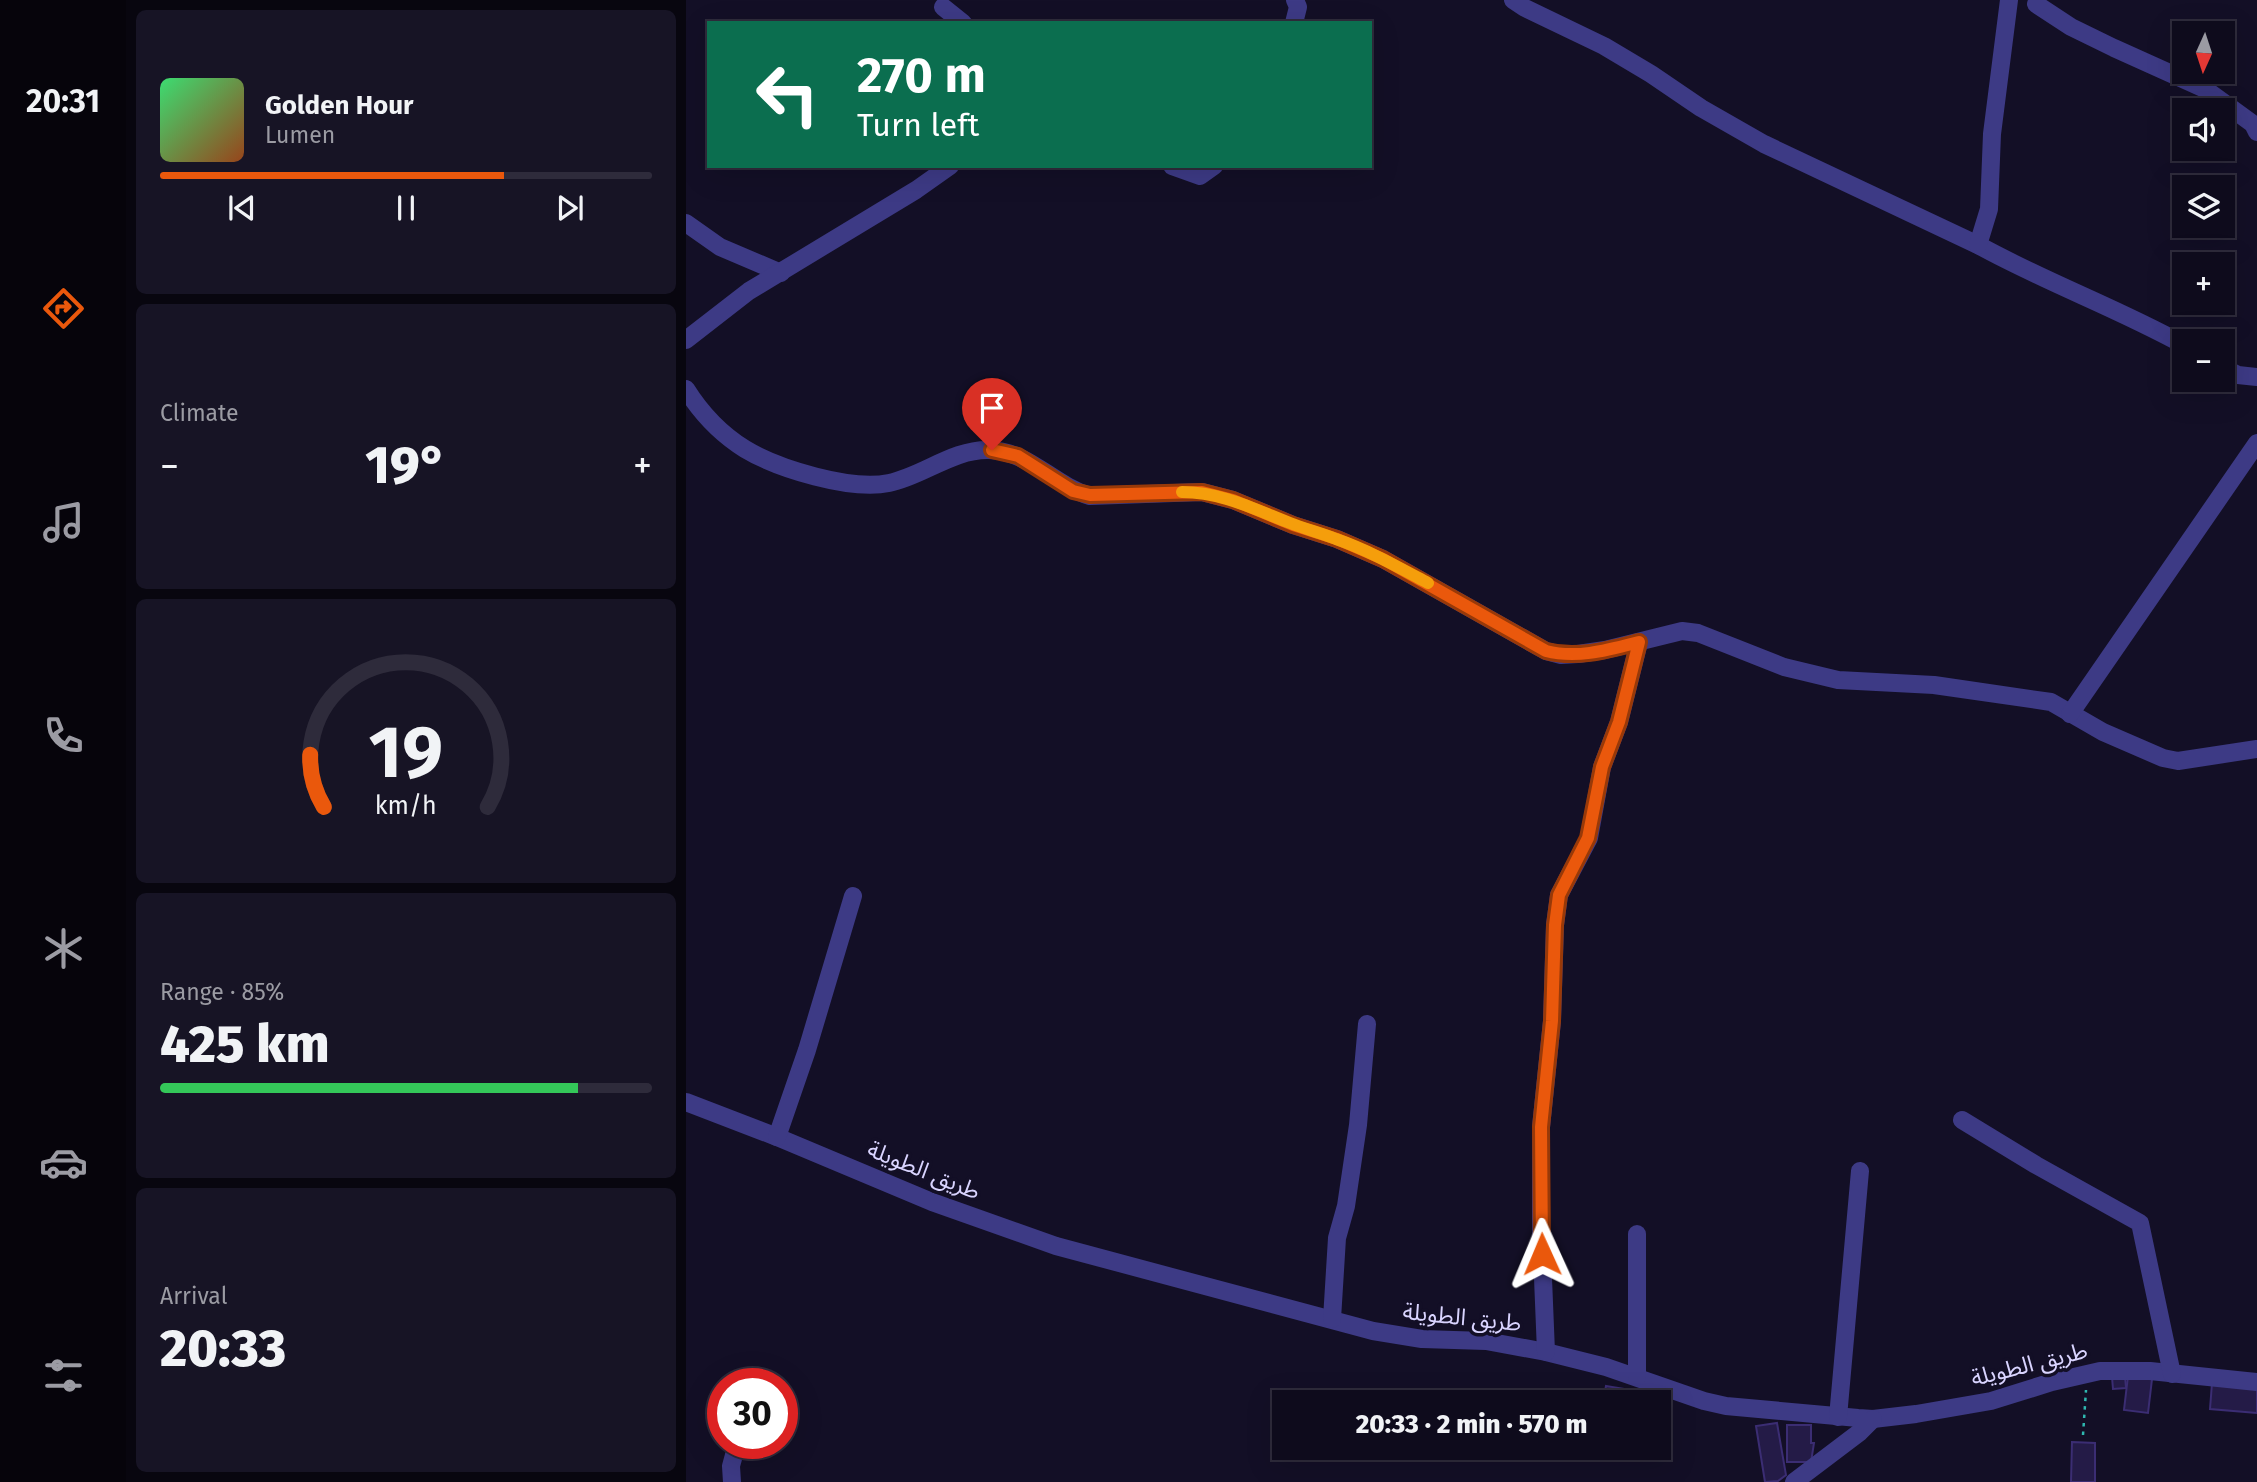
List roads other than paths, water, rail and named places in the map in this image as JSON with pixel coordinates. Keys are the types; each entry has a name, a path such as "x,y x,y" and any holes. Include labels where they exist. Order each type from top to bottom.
{"street":[{"path":"1295,0 1298,8 1295,21"},
{"path":"1513,0 1524,8 1604,46 1764,145 2172,339"},
{"path":"1978,245 1989,209 1992,134 2008,7 2041,2 2071,27 2205,89 2253,124 2257,132"},
{"path":"943,7 960,21"},
{"path":"686,340 749,291 916,190 947,168"},
{"path":"1178,168 1200,176 1211,168"},
{"path":"686,223 720,247 781,273"},
{"path":"2235,374 2257,377"},
{"path":"686,389 709,421 747,450 824,478 866,485 888,483 974,450 992,450 1018,456 1073,491 1090,495 1202,492 1233,500 1383,559 1546,651 1562,655 1639,642 1682,631 1698,633 1784,667 1826,677 1863,683 1934,685 2051,702 2070,715 2137,748 2178,761 2257,749"},
{"path":"2070,715 2257,443"},
{"path":"1546,1352 1541,1229 1541,1127 1552,1021 1555,925 1559,895 1588,838 1602,767 1619,722 1639,642"},
{"path":"777,1137 807,1050 853,896"},
{"path":"1332,1319 1337,1238 1346,1206 1358,1125 1367,1024"},
{"name":"طريق الطويلة","path":"686,1102 932,1202 1056,1246 1404,1337 1486,1341 1546,1352 1596,1364 1726,1406 1873,1419 1991,1401 2087,1373 2127,1370 2257,1382"},
{"path":"1962,1120 2140,1223 2172,1374"},
{"path":"1838,1417 1860,1171"},
{"path":"1637,1234 1637,1377"},
{"path":"1794,1482 1853,1438 1873,1419"},
{"path":"732,1482 733,1459"}]}
